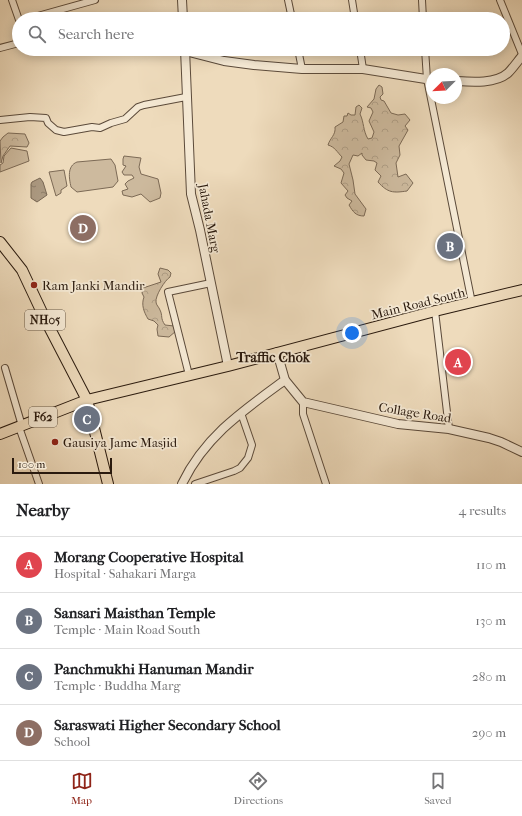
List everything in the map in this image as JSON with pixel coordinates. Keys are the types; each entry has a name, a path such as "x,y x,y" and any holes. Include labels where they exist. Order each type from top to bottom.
{"main road":[{"name":"NH05","path":"0,242 22,270 46,321 87,400 108,484"},
{"name":"Main Road South","path":"87,400 228,366 434,311 522,290"},
{"name":"F62","path":"0,434 87,400"}],"street":[{"path":"12,0 16,12"},
{"path":"52,12 95,0"},
{"path":"182,0 183,12"},
{"path":"288,0 291,12"},
{"path":"352,0 354,12"},
{"path":"422,0 423,12"},
{"path":"500,0 505,12"},
{"path":"462,81 492,80 501,78 508,73 522,55 510,25"},
{"path":"0,48 12,45"},
{"name":"Jahada Marg","path":"185,56 191,194 228,366"},
{"path":"206,56 224,61 302,69 363,69 426,78"},
{"path":"299,56 302,69"},
{"path":"361,56 363,69"},
{"path":"426,56 428,68"},
{"path":"0,120 30,117 46,118 48,123 56,130 64,132 92,127 100,128 111,122 125,119 138,107 186,97"},
{"path":"435,104 472,303"},
{"path":"189,375 168,292 211,283"},
{"path":"434,311 449,429"},
{"path":"277,352 285,380 303,402 303,414 326,484"},
{"path":"5,368 39,484"},
{"path":"182,484 190,468 213,438 241,413 285,380"},
{"name":"Collage Road","path":"303,402 398,424 449,429 501,442 522,452"},
{"path":"195,484 234,471 240,468 248,458 252,445 241,413"}],"green space":[{"path":"379,85 382,87 383,94 380,97 381,100 384,101 391,113 398,115 405,114 410,120 405,126 408,130 399,146 400,155 396,163 398,177 406,174 413,183 407,191 394,192 388,190 378,182 381,176 375,170 377,163 366,160 362,153 358,156 353,155 349,164 355,194 366,209 364,216 361,216 352,210 349,205 352,201 345,195 348,191 341,183 344,173 341,169 334,166 342,157 334,148 328,145 335,132 335,127 343,122 344,116 347,116 348,113 355,115 356,107 359,105 362,108 360,114 366,136 368,139 372,138 374,132 369,121 373,112 371,108 367,107 374,99 376,89"},
{"path":"8,133 25,134 29,143 27,147 10,146 3,156 1,163 0,141"},
{"path":"11,148 27,151 29,161 0,172 0,165 3,163 4,156"},
{"path":"124,156 141,158 139,167 141,174 158,179 161,193 160,198 150,202 141,194 132,197 123,195 122,191 128,189 125,184 134,178 132,175 124,175 122,172 126,166 123,165"},
{"path":"111,159 115,165 118,181 113,187 77,192 71,187 70,169 74,164 77,162"},
{"path":"64,170 67,186 56,196 49,172"},
{"path":"160,268 168,270 171,273 156,299 156,304 160,309 165,325 174,326 176,331 169,337 158,336 158,325 154,321 148,319 143,306 143,288 161,282 158,274"}],"water":[{"path":"40,178 43,182 47,195 37,202 31,198 31,184"}],"place":[{"name":"Saraswati Higher Secondary School","path":"83,228"},
{"name":"Sansari Maisthan Temple","path":"450,246"},
{"name":"Ram Janki Mandir","path":"34,285"},
{"name":"Morang Cooperative Hospital","path":"458,362"},
{"name":"Panchmukhi Hanuman Mandir","path":"87,419"},
{"name":"Gausiya Jame Masjid","path":"55,442"}],"district":[{"name":"Traffic Chok","path":"273,357"}]}
